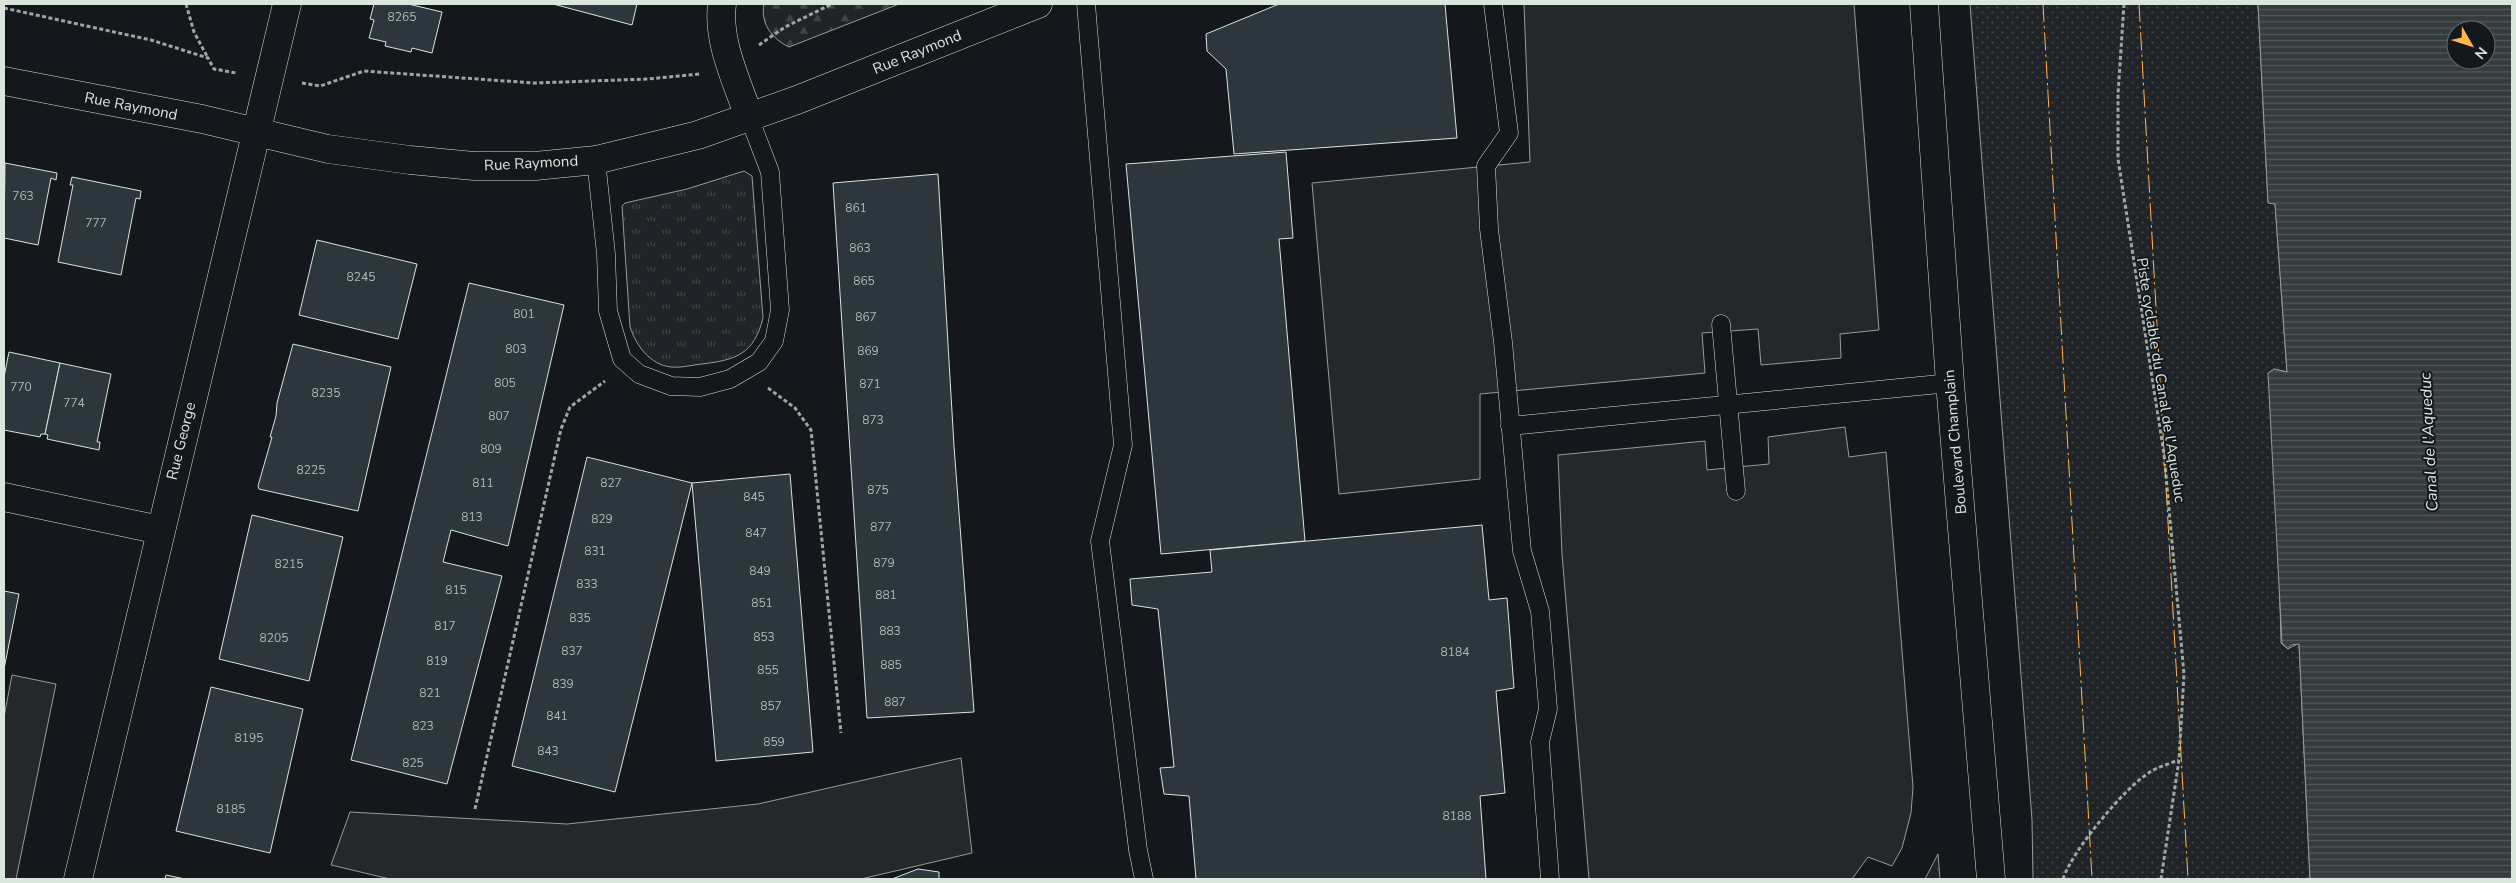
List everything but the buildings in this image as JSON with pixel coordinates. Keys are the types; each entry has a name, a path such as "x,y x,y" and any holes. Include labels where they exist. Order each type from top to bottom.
{"street":[{"name":"Rue George","path":"78,879 287,4"},
{"path":"722,4 720,17 724,43 749,117"},
{"name":"Rue Raymond","path":"4,81 257,132 328,149 474,166 535,166 596,160 698,134 749,117 1038,4"},
{"name":"Boulevard Champlain","path":"1924,4 1950,383 1991,879"},
{"path":"4,497 160,530"}],"lane":[{"path":"1086,4 1124,445 1100,541 1138,850 1144,879"},
{"path":"1493,4 1509,133 1486,166 1490,244 1503,342 1522,551 1540,610 1548,709 1540,742 1550,879"},
{"path":"596,160 606,254 608,311 622,359 639,374 671,386 700,388 730,379 759,362 774,341 779,318 777,251 770,172 749,117"},
{"path":"1721,324 1736,491"},
{"path":"1510,426 1727,403 1950,383"}],"path":[{"path":"186,4 194,32 214,70"},
{"path":"761,44 785,27 832,4"},
{"name":"Piste cyclable du Canal de l'Aqueduc","path":"2124,4 2118,94 2118,159 2164,454 2184,674 2179,760 2161,879"},
{"path":"4,8 151,40 208,58"},
{"path":"320,86 364,71 534,83 698,75"},
{"path":"475,809 561,429 570,407 609,378"},
{"path":"768,388 795,408 811,430 841,733"},
{"path":"2063,879 2092,832 2125,793 2150,772 2179,760"}],"green space":[{"path":"764,4 899,4 789,47 777,40 769,30 764,18"},
{"path":"1970,4 2258,4 2268,202 2275,203 2287,372 2274,369 2281,643 2288,649 2299,643 2310,879 2033,879 2032,820"},
{"path":"744,171 752,176 763,318 759,330 749,347 734,357 683,367 663,365 645,353 636,341 630,327 622,206 625,203 687,189"},
{"path":"1938,854 1940,879 1925,879"}],"shaded area":[{"path":"1524,4 1854,4 1879,330 1840,334 1841,358 1761,365 1758,329 1702,333 1705,373 1480,394 1480,479 1339,494 1312,183 1530,162"},
{"path":"1845,427 1849,457 1886,452 1913,787 1911,813 1902,848 1892,866 1868,857 1852,879 1589,879 1562,554 1558,455 1705,441 1707,470 1769,464 1768,437"},
{"path":"12,675 56,684 16,879 4,879 4,717"},
{"path":"961,758 972,853 861,879 390,879 331,865 350,812 567,824 758,804"}],"water":[{"name":"Canal de l'Aqueduc","path":"2258,4 2512,4 2512,879 2310,879 2299,644 2291,645 2288,649 2282,643 2268,373 2274,369 2287,372 2275,204 2268,203"}],"power":[{"path":"2043,4 2092,879"},
{"path":"2139,4 2188,879"}]}
